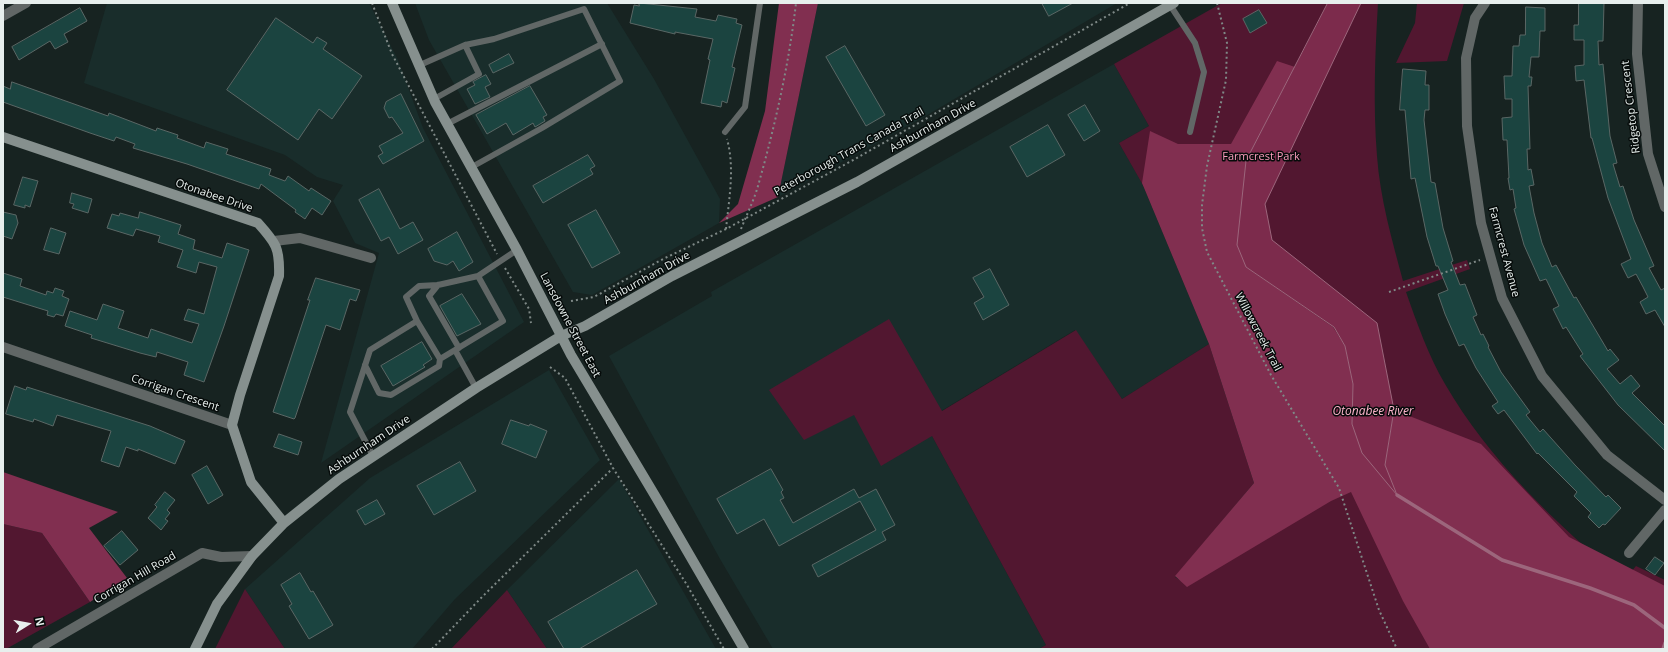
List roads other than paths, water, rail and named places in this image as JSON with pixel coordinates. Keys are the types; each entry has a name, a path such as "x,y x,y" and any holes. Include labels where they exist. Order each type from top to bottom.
{"main road":[{"name":"Lansdowne Street East","path":"392,3 434,99 470,168 517,250 571,355 744,649"},
{"name":"Ashburnham Drive","path":"195,649 217,604 252,556 284,523 339,479 476,388 561,336 585,326 672,276 857,182 1172,4"},
{"name":"Otonabee Drive","path":"3,137 258,223 274,241 280,259 279,276 240,395 232,425"},
{"path":"232,425 251,482 284,523"}],"street":[{"path":"3,16 26,3"},
{"name":"Farmcrest Avenue","path":"1485,3 1475,18 1466,58 1467,118 1481,223 1502,298 1542,376 1607,455 1665,500"},
{"name":"Ridgetop Crescent","path":"1638,3 1637,54 1648,154 1665,207"},
{"path":"274,241 300,238 372,258"},
{"name":"Corrigan Crescent","path":"3,347 232,425"},
{"path":"1629,553 1665,510"},
{"name":"Corrigan Hill Road","path":"36,649 202,553 221,557 252,556"}],"lane":[{"path":"725,132 745,107 760,3"},
{"path":"1172,4 1195,43 1204,72 1190,132"},
{"path":"420,65 465,45 494,39 584,9 602,44 620,82 470,168"},
{"path":"447,124 602,44"},
{"path":"434,99 479,74 465,45"},
{"path":"365,365 380,393 391,395 439,366 440,359 417,321 406,297 419,286 438,286 478,276 517,250"},
{"path":"440,359 503,321 478,276"},
{"path":"438,286 429,296 476,388"},
{"path":"373,456 350,412 365,365 370,350 417,321"}],"water":[{"name":"Otonabee River","path":"1328,3 1361,3 1265,204 1272,240 1377,323 1394,410 1385,465 1397,495 1362,453 1352,424 1353,384 1345,346 1334,327 1246,267 1237,245 1246,161"}],"waterway":[{"path":"1397,495 1502,560 1590,588 1634,605 1665,628"},
{"path":"1663,649 1665,643"}],"park label":[{"name":"Farmcrest Park","path":"1261,157"}]}
